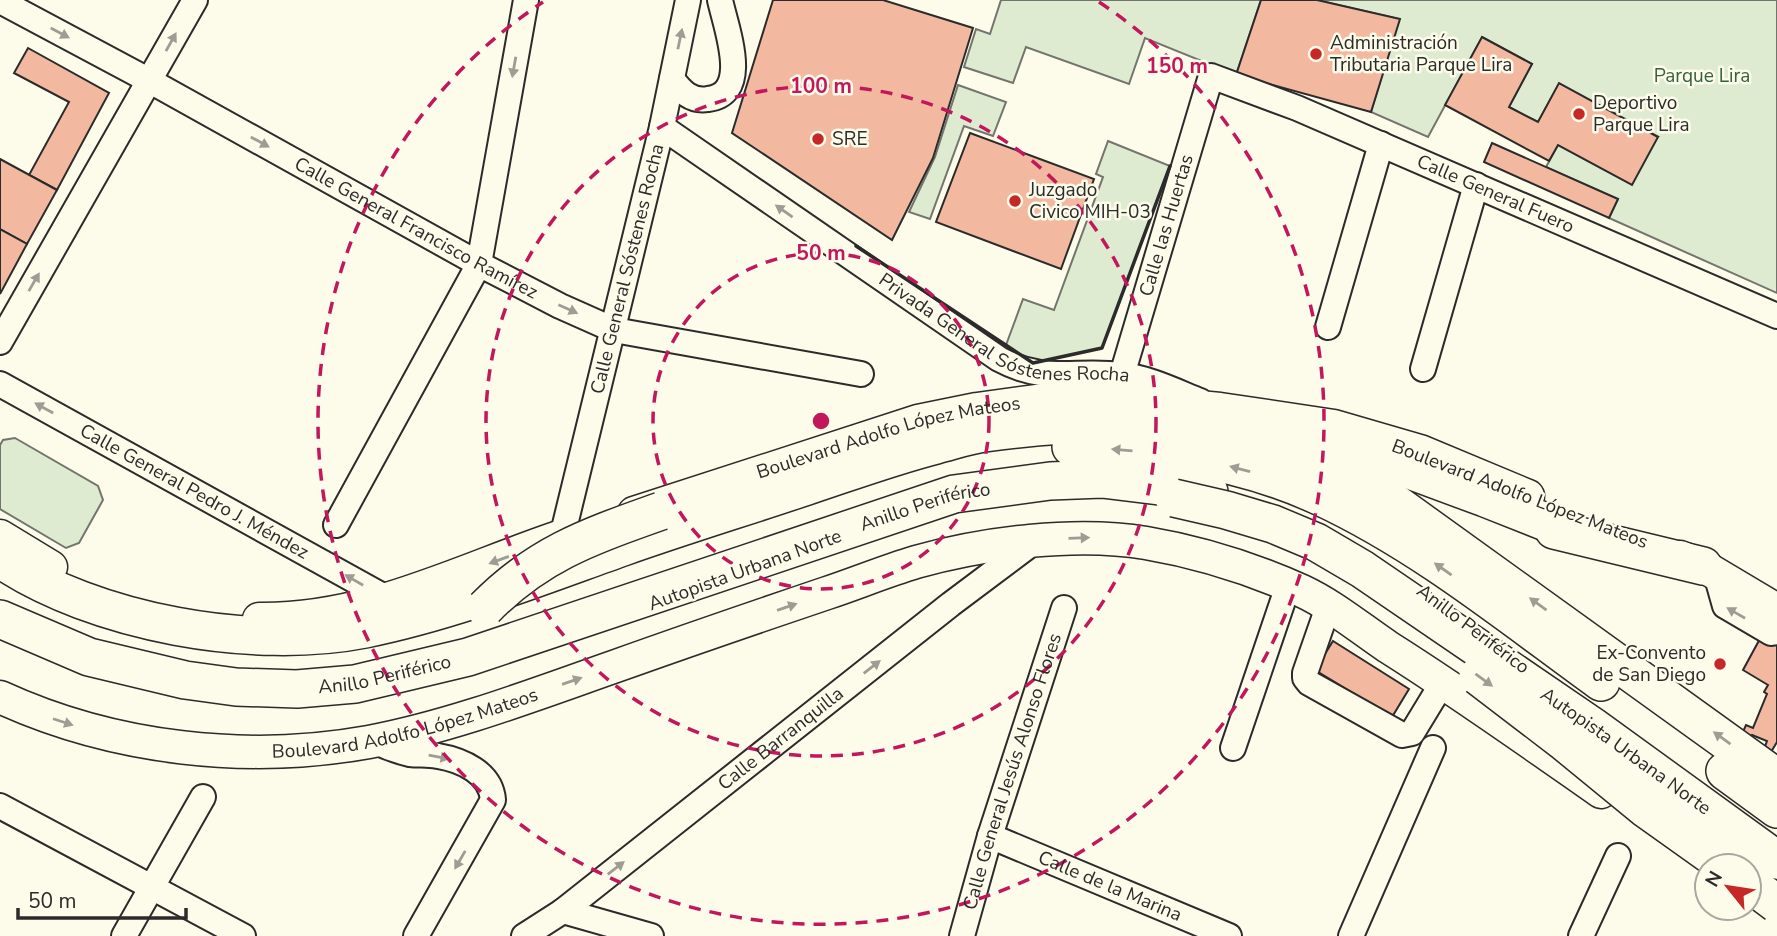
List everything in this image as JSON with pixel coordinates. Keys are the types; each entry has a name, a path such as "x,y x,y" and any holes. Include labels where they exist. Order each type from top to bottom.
{"highway":[{"path":"485,608 507,585 529,569 587,537 926,428 999,415 1041,412 1228,417 1366,454 1576,534"},
{"path":"0,559 57,589 106,609 145,620 234,634 306,635 364,629 508,588 893,456 981,433 1054,425 1134,424 1192,432 1284,454 1439,507 1487,520 1576,534 1710,570"},
{"path":"0,574 49,599 106,620 167,637 233,647 304,649 367,641 428,628 882,476 946,460 1002,449 1052,447 1100,448 1206,460 1264,476 1319,496 1380,527 1441,567 1777,809"},
{"path":"1284,454 1314,452 1415,480 1442,481"},
{"path":"1284,454 1395,503 1777,778"},
{"name":"Anillo Periférico","path":"0,619 89,657 185,680 236,687 297,689 355,684 468,657 954,494 1050,481 1102,479 1207,492 1254,504 1311,526 1371,556 1427,592 1571,704 1696,796 1777,849"},
{"name":"Autopista Urbana Norte","path":"0,639 74,671 115,683 189,698 275,702 330,696 386,686 502,653 637,609 928,503 993,492 1065,487 1132,489 1226,510 1273,524 1316,542 1362,569 1581,719 1777,860"},
{"path":"1362,569 1391,607 1424,637 1554,733 1646,808 1707,852"},
{"path":"1542,751 1696,796"}],"main road":[{"name":"Boulevard Adolfo López Mateos","path":"0,536 70,578 144,603 248,619 285,619 328,614 390,600 562,537 932,418 1043,400 1114,399 1228,417 1334,426 1420,451 1710,570 1777,610"},
{"name":"Boulevard Adolfo López Mateos","path":"0,697 38,714 78,727 187,748 243,752 304,750 374,741 424,729 562,685 918,562 1035,541 1085,537 1145,542 1228,563 1304,592 1443,682 1693,857"},
{"path":"1763,910 1777,921"}],"street":[{"path":"0,342 195,0"},
{"path":"336,524 479,264 526,0"},
{"name":"Calle General Sóstenes Rocha","path":"562,537 663,127 688,0"},
{"path":"672,79 682,92 705,100 719,97 731,87 735,71 720,0"},
{"name":"Calle General Francisco Ramírez","path":"0,1 479,264 560,306 614,330 861,374"},
{"name":"Calle General Fuero","path":"1211,76 1297,108 1777,316"},
{"name":"Calle las Huertas","path":"1122,374 1211,76"},
{"name":"Privada General Sóstenes Rocha","path":"663,127 999,359 1018,369 1039,374 1122,374 1145,379 1228,417"},
{"path":"1328,327 1381,144"},
{"path":"1423,369 1476,186"},
{"name":"Calle General Pedro J. Méndez","path":"0,384 390,600"},
{"name":"Calle Barranquilla","path":"524,936 563,911 951,604 1035,541"},
{"path":"1710,570 1726,607 1771,633 1777,632"},
{"path":"1233,748 1288,586"},
{"path":"1328,607 1305,673 1309,682 1407,736 1412,733 1443,682"},
{"name":"Calle General Jesús Alonso Flores","path":"962,936 990,836 1064,608"},
{"path":"374,741 394,750 436,755 463,764 481,774 493,793 494,800 416,936"},
{"path":"1350,936 1433,748"},
{"path":"124,936 203,797"},
{"path":"0,806 243,936"},
{"name":"Calle de la Marina","path":"990,836 1229,936"},
{"path":"1581,936 1618,856"},
{"path":"563,911 650,936"}],"green space":[{"path":"1001,0 1261,0 1236,75 1145,38 1129,84 1026,47 1013,83 964,67 976,29 990,34"},
{"name":"Parque Lira","path":"1317,0 1777,0 1777,293 1609,218 1618,199 1546,167 1558,145 1657,136 1559,84 1538,122 1509,107 1532,64 1482,37 1428,137 1371,112 1399,19"},
{"path":"958,85 1006,102 993,136 964,126 930,219 909,212 935,157"},
{"path":"1108,141 1170,166 1102,348 1033,363 1006,345 1023,299 1054,310 1103,177 1096,174"},
{"path":"15,438 98,486 103,500 79,543 66,548 0,509 0,445 3,440"}],"building":[{"path":"773,0 883,0 973,28 933,158 892,240 732,133"},
{"name":"Administración Tributaria Parque Lira","path":"1261,0 1317,0 1400,19 1371,112 1236,75"},
{"name":"Deportivo Parque Lira","path":"1482,37 1532,64 1509,107 1538,122 1559,83 1658,137 1632,185 1558,145 1549,161 1445,105"},
{"path":"28,48 109,93 57,190 29,175 69,102 14,73"},
{"name":"Juzgado Civico MIH-03","path":"970,133 1094,179 1061,269 936,222"},
{"path":"1492,143 1618,199 1609,218 1484,162"},
{"path":"0,159 57,190 27,244 0,229"},
{"path":"0,229 27,244 0,294"},
{"path":"1762,635 1777,644 1777,742 1771,752 1764,749 1767,741 1752,735 1748,738 1742,734 1746,725 1753,728 1767,694 1764,692 1768,685 1743,670"},
{"path":"1333,641 1409,689 1392,717 1315,670"}],"wall":[{"path":"856,246 1033,363 1102,348 1170,166"}],"place":[{"name":"Administración Tributaria Parque Lira","path":"1316,54"},
{"name":"Deportivo Parque Lira","path":"1579,114"},
{"name":"SRE","path":"818,139"},
{"name":"Juzgado Civico MIH-03","path":"1015,201"},
{"name":"Ex-Convento de San Diego","path":"1720,664"}]}
